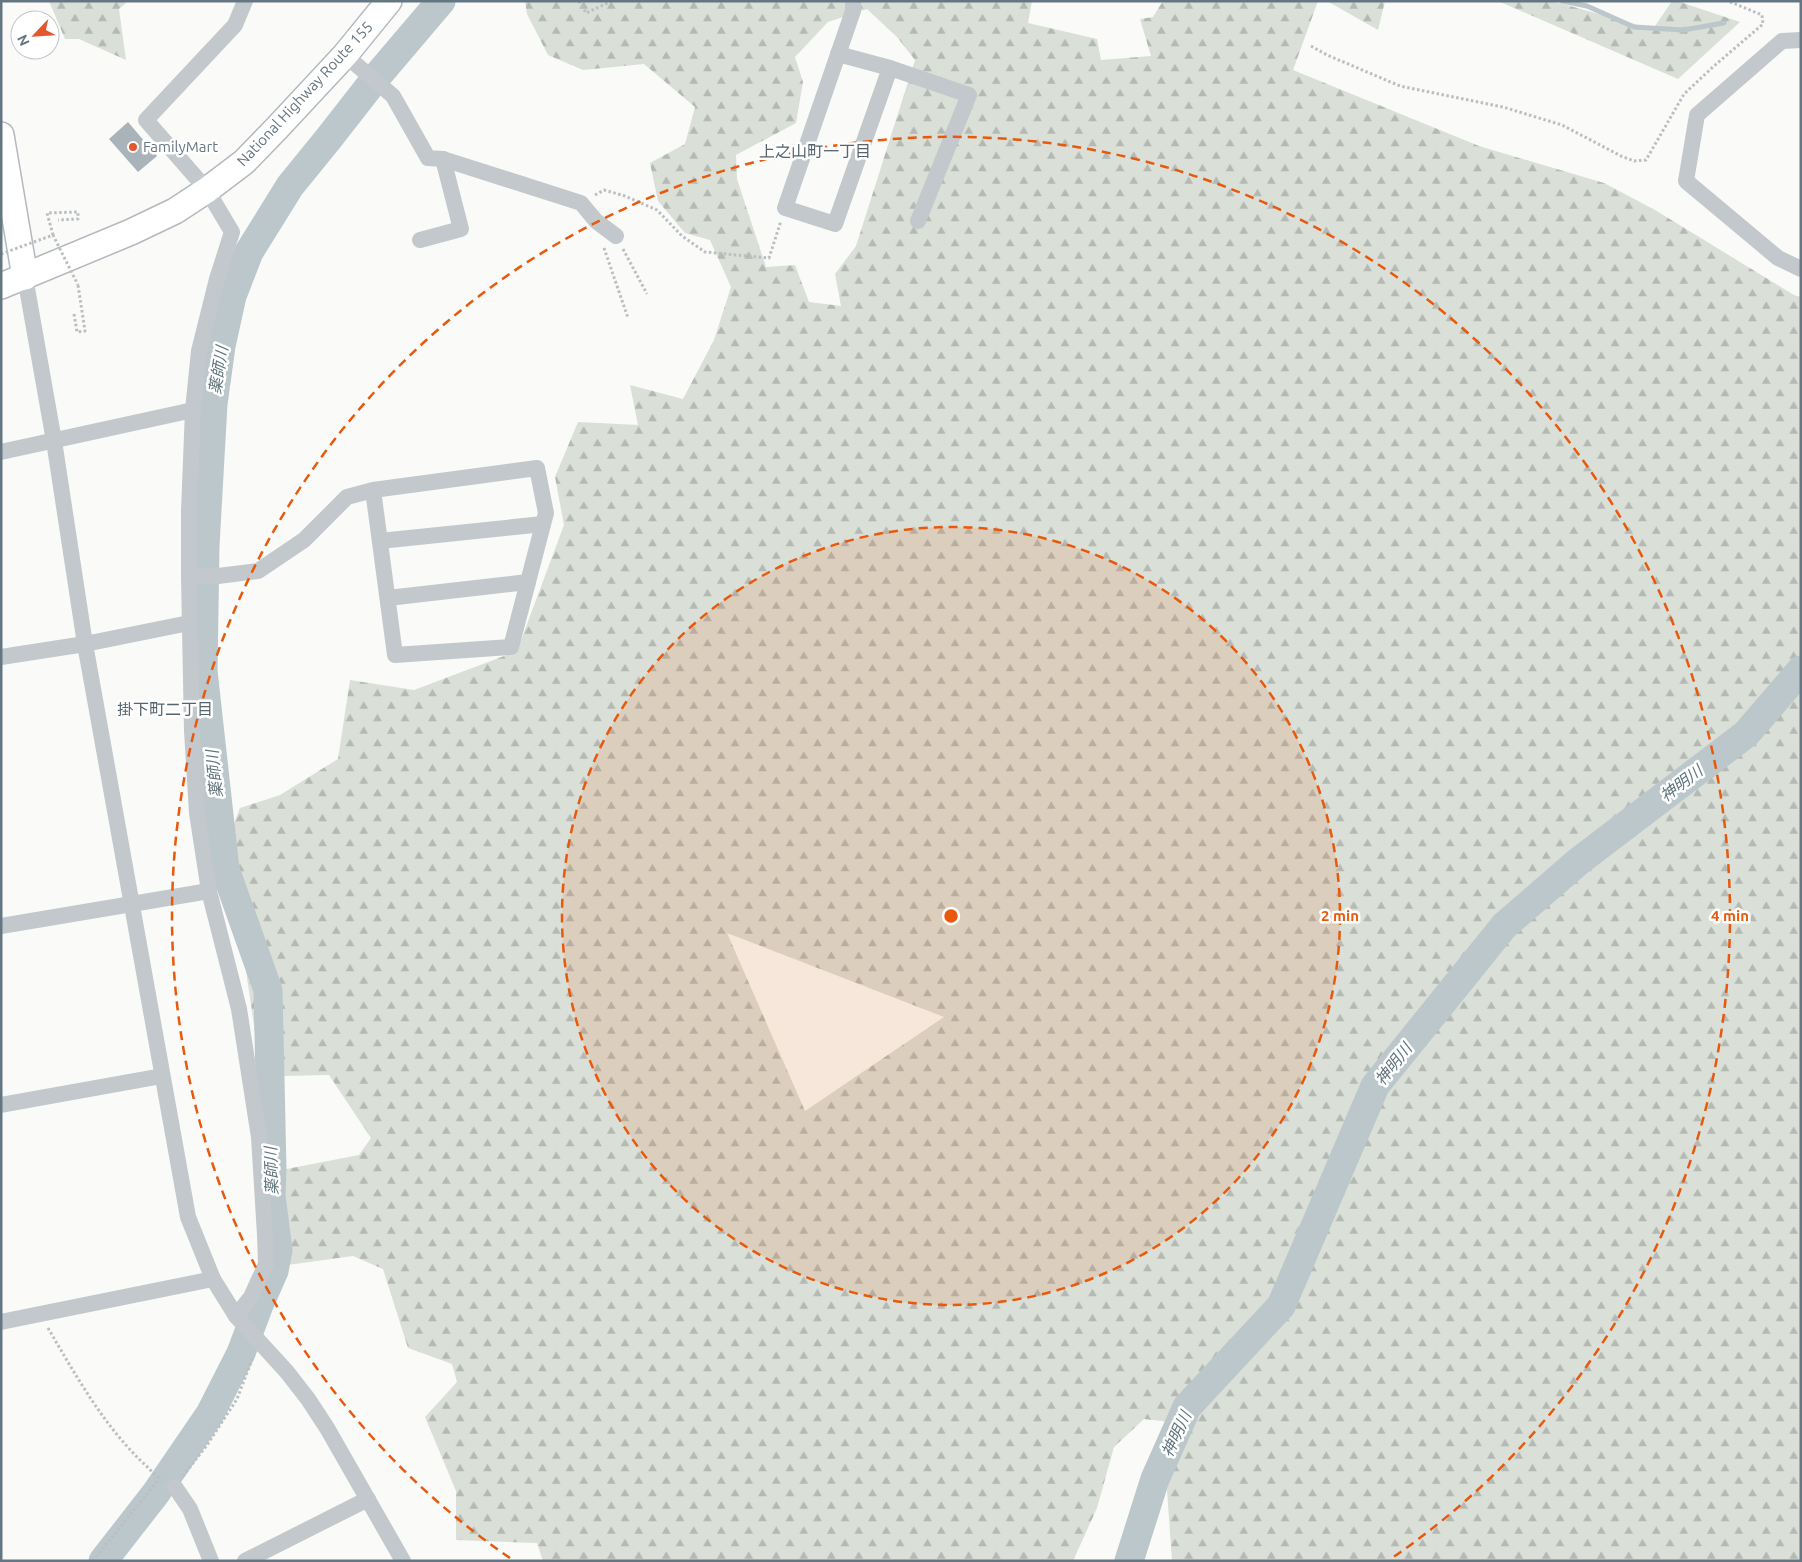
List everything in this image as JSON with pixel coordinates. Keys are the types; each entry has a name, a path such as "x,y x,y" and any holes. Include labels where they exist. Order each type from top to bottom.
{"highway":[{"name":"National Highway Route 155","path":"13,282 149,224 175,211 207,190 244,162 345,55 389,1"},
{"path":"1,135 13,282"},
{"path":"1,228 13,282"}],"street":[{"path":"236,1316 251,1297 266,1264 259,1137 239,1009 209,891 197,813 192,731 189,623 189,511 193,410 200,351 217,279 232,232 207,190 146,120 235,25 245,1"},
{"path":"853,1 853,11 785,208 835,224 890,68"},
{"path":"1801,40 1782,41 1697,115 1686,181 1778,258 1801,269"},
{"path":"838,54 890,68 968,95 918,221"},
{"path":"345,55 393,96 428,158 443,159 582,203 596,221 616,236"},
{"path":"420,240 461,229 443,159"},
{"path":"13,282 54,441 85,644 188,1216 213,1279 236,1316 288,1372 308,1399 327,1428 403,1561"},
{"path":"1,452 193,410"},
{"path":"189,576 218,576 258,572 304,540 347,497 373,490 537,468 546,513 511,647 395,655 373,490"},
{"path":"380,541 543,524"},
{"path":"388,598 528,582"},
{"path":"1,657 85,644 189,623"},
{"path":"1,926 209,891"},
{"path":"1,1105 162,1076"},
{"path":"1,1322 213,1279"},
{"path":"175,1487 190,1509 211,1561"},
{"path":"245,1561 368,1499"}],"path":[{"path":"579,1 586,13 612,1"},
{"path":"1310,46 1400,86 1502,107 1562,125 1620,156 1634,161 1646,160 1684,94 1763,24 1762,16 1728,1"},
{"path":"582,203 604,190 625,196 657,210 682,236 705,252 769,258 785,208"},
{"path":"58,220 78,219 78,212 47,213 53,235 78,285 85,331 77,332 74,314"},
{"path":"596,221 628,318"},
{"path":"1,254 53,235"},
{"path":"616,236 647,294"},
{"path":"40,1314 82,1387 126,1446 159,1479 93,1561"},
{"path":"175,1487 207,1446 237,1399 250,1361 261,1344"}],"green space":[{"path":"49,1 128,1 119,9 126,60 79,39 65,39 60,27 60,10 53,10"},
{"path":"525,1 1032,1 1028,23 1097,39 1101,60 1151,56 1140,19 1153,17 1163,1 1318,1 1293,70 1479,146 1604,183 1655,210 1794,295 1801,297 1801,1561 1172,1561 1167,1490 1179,1423 1144,1419 1114,1447 1097,1508 1073,1561 543,1561 537,1543 456,1540 456,1491 425,1417 457,1382 452,1364 408,1348 383,1269 353,1256 280,1266 266,1173 359,1155 371,1138 329,1075 281,1076 257,1046 227,841 240,808 280,795 338,759 350,680 414,690 517,651 564,525 555,477 578,422 638,425 630,385 683,399 714,340 731,287 710,240 685,233 658,201 650,163 685,144 695,107 644,64 583,70 548,55 527,14","holes":["867,9 897,37 915,60 856,246 835,274 841,306 809,302 795,265 766,267 737,179 736,155 796,123 803,82 795,57 828,22","727,933 944,1017 805,1111"]},
{"path":"1327,1 1385,1 1378,30"},
{"path":"1498,1 1552,1 1653,29 1672,1 1677,1 1740,22 1678,79"}],"building":[{"name":"FamilyMart","path":"128,122 157,156 138,172 109,139"}],"waterway":[{"name":"薬師川","path":"103,1561 156,1493 210,1414 241,1353 274,1271 278,1250 271,1196 268,990 225,869 203,671 205,546 213,404 221,346 232,296 249,252 290,186 379,74 441,1"},
{"path":"1562,1 1587,6 1634,27 1683,30 1724,23"},
{"name":"神明川","path":"1129,1561 1155,1479 1187,1407 1281,1306 1375,1086 1504,926 1579,861 1746,734 1801,670"}],"place":[{"name":"FamilyMart","path":"133,147"}],"district":[{"name":"上之山町一丁目","path":"815,151"},
{"name":"掛下町二丁目","path":"165,709"}]}
